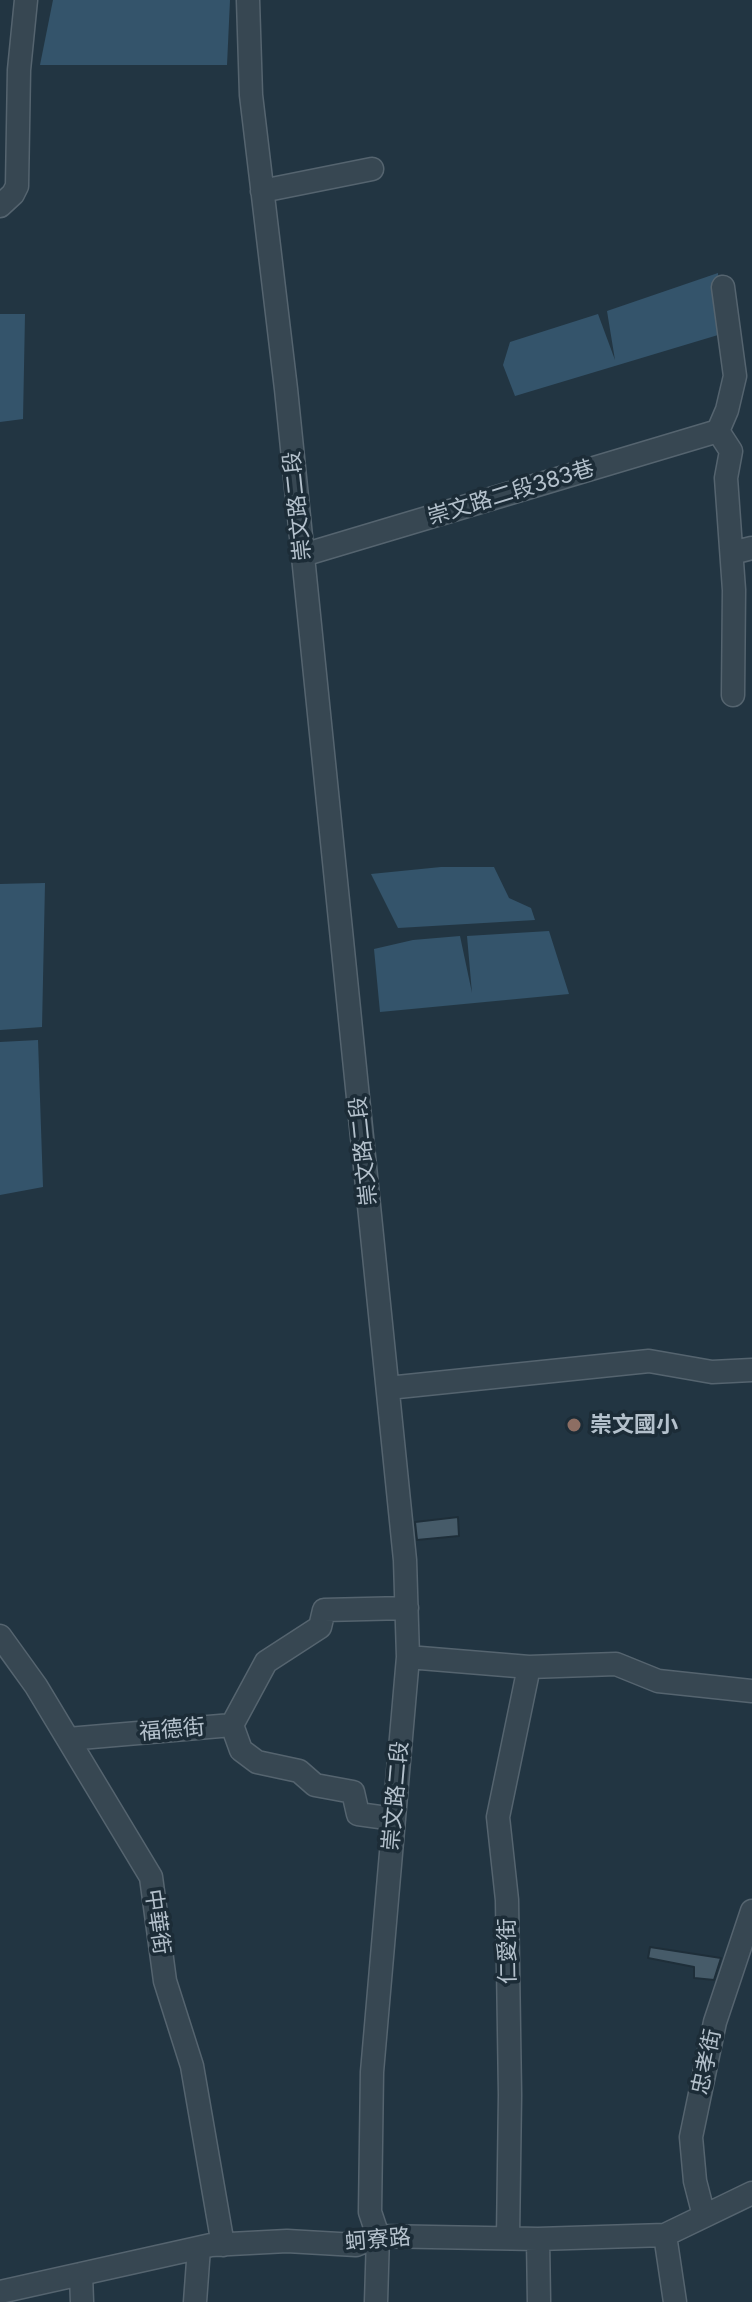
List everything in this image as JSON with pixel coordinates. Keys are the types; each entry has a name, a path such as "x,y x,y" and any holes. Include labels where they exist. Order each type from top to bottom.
{"street":[{"path":"0,206 17,186 19,70 26,0"},
{"name":"崇文路二段","path":"248,0 251,95 303,555 405,1560 408,1657 372,2072 370,2212 378,2236 376,2302"},
{"path":"262,191 372,169"},
{"path":"723,287 735,376 718,431 731,451 726,478 742,550 733,695"},
{"name":"崇文路二段383巷","path":"303,555 718,431"},
{"path":"388,1388 649,1361 712,1372 752,1370"},
{"name":"福德街","path":"68,1739 232,1725 266,1662 320,1627 324,1610 407,1608"},
{"name":"中華街","path":"0,1636 36,1686 151,1877 165,1981 192,2066 223,2245"},
{"path":"408,1657 529,1667 616,1664 658,1681 752,1691"},
{"name":"仁愛街","path":"508,2238 510,2095 507,1915 498,1817 529,1667"},
{"path":"232,1725 241,1750 257,1762 299,1771 315,1785 353,1792 358,1814 394,1819"},
{"name":"忠孝街","path":"704,2216 695,2181 691,2137 715,2022 752,1911"},
{"name":"蚵寮路","path":"0,2292 26,2294 81,2274 223,2245 287,2241 356,2245 378,2236 538,2239 665,2235 752,2193"},
{"path":"665,2235 675,2302"},
{"path":"538,2239 539,2302"},
{"path":"195,2302 199,2248"},
{"path":"81,2274 82,2302"}],"water":[{"path":"53,0 230,0 227,65 40,65"},
{"path":"718,273 718,335 515,396 503,365 510,342 598,314 615,360 607,311"},
{"path":"0,314 25,314 23,419 0,422"},
{"path":"441,867 494,867 509,898 531,908 535,920 398,928 371,874"},
{"path":"45,883 42,1027 0,1030 0,884"},
{"path":"549,931 569,994 380,1012 374,949 413,940 460,936 472,993 467,936"},
{"path":"38,1040 43,1187 0,1195 0,1042"}],"building":[{"path":"458,1517 459,1536 417,1540 415,1522"},
{"path":"650,1947 721,1958 714,1980 694,1978 694,1967 648,1958"}],"place":[{"name":"崇文國小","path":"574,1425"}]}
